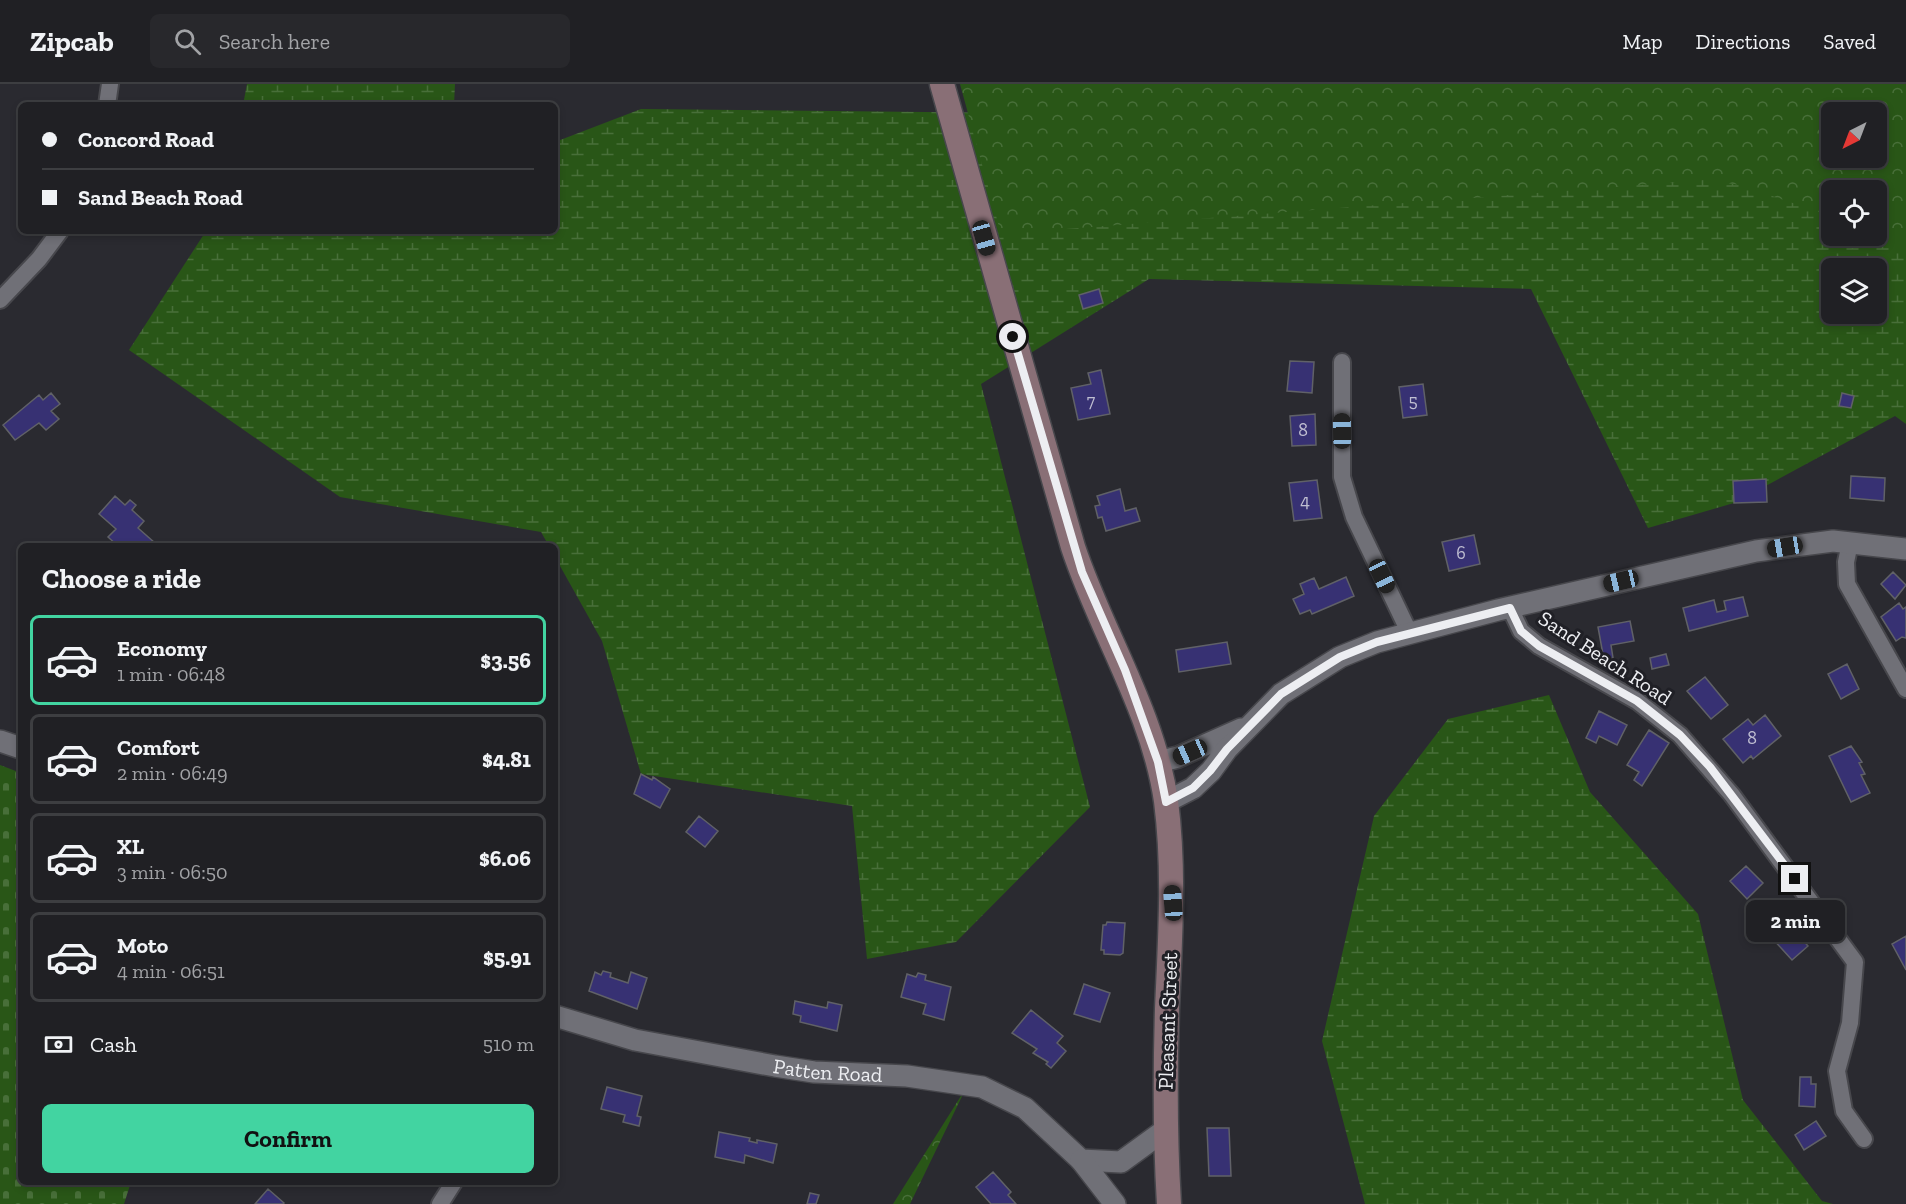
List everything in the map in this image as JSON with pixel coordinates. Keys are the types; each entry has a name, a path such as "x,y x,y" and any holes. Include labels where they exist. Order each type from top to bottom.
{"main road":[{"name":"Pleasant Street","path":"942,84 1073,547 1093,599 1125,670 1158,762 1166,802 1173,903 1167,1014 1165,1130 1169,1204"}],"street":[{"path":"107,102 110,84"},
{"path":"0,300 39,259 58,234"},
{"path":"1342,362 1342,477 1354,517 1410,634"},
{"path":"1166,802 1193,788 1281,694 1340,657 1377,642 1510,608 1756,551 1811,542 1850,543 1906,549"},
{"path":"1850,543 1846,562 1847,584 1906,689"},
{"name":"Sand Beach Road","path":"1510,608 1521,631 1539,646 1637,701 1680,735 1732,795 1855,962 1850,1023 1837,1071 1844,1111 1864,1139"},
{"path":"1158,762 1178,757 1250,726"},
{"path":"0,741 18,747"},
{"name":"Patten Road","path":"558,1019 678,1049 785,1068 814,1072 907,1076 982,1087 1025,1108 1081,1160 1115,1204"},
{"path":"1081,1160 1121,1162 1165,1130"},
{"path":"440,1204 452,1185"}],"green space":[{"path":"247,84 455,84 454,102 244,102"},
{"path":"960,84 1906,84 1906,253 1887,241 1887,180 1821,180 1821,213 1740,185 1705,180 1001,234"},
{"path":"1149,84 1906,84 1906,424 1895,416 1734,503 1648,528 1531,289 1149,279 981,384 1090,807 956,942 867,959 852,806 641,774 602,641 558,562 558,543 547,543 541,532 340,497 129,350 204,234 558,234 558,141 641,109 1107,114"},
{"path":"1549,695 1590,792 1698,914 1743,1100 1822,1201 1833,1204 1365,1204 1322,1041 1374,816 1448,719"},
{"path":"0,765 18,772 18,1185 130,1185 124,1204 0,1204"},
{"path":"966,1088 910,1204 893,1204"}],"building":[{"path":"1099,289 1103,303 1083,309 1079,295"},
{"path":"1290,361 1314,362 1312,393 1287,391"},
{"path":"1101,370 1110,414 1078,420 1071,388 1091,384 1088,373"},
{"path":"1423,384 1427,415 1403,418 1399,387"},
{"path":"51,393 60,404 51,411 59,419 46,430 39,423 15,440 3,425 39,395 43,400"},
{"path":"1842,393 1854,396 1851,408 1839,406"},
{"path":"1315,414 1316,445 1292,446 1290,416"},
{"path":"1851,476 1885,478 1884,501 1850,498"},
{"path":"1766,479 1767,502 1734,503 1733,481"},
{"path":"1317,480 1322,518 1294,521 1289,483"},
{"path":"1120,489 1125,511 1136,508 1140,521 1106,531 1102,517 1098,518 1095,506 1100,505 1097,496"},
{"path":"115,496 125,505 130,500 136,505 132,510 144,521 138,528 155,543 115,543 108,537 116,529 99,514"},
{"path":"1474,535 1480,564 1449,571 1442,542"},
{"path":"1893,572 1906,585 1895,599 1881,584"},
{"path":"1346,577 1354,596 1312,614 1310,610 1300,614 1293,599 1304,594 1300,584 1314,578 1319,589"},
{"path":"1743,597 1748,616 1689,631 1683,608 1714,600 1717,612 1726,610 1724,601"},
{"path":"1899,603 1903,609 1906,607 1906,638 1902,637 1896,641 1881,617"},
{"path":"1630,621 1634,641 1611,645 1613,658 1604,660 1598,627"},
{"path":"1227,642 1231,664 1179,672 1176,650"},
{"path":"1666,654 1669,665 1652,669 1650,658"},
{"path":"1847,664 1859,689 1841,699 1828,674"},
{"path":"1705,677 1728,705 1711,719 1687,691"},
{"path":"1599,711 1627,725 1617,745 1599,736 1596,743 1586,738"},
{"path":"1765,715 1781,736 1753,759 1751,756 1743,763 1723,739 1748,719 1753,725"},
{"path":"1649,730 1669,743 1642,786 1634,780 1639,772 1627,765"},
{"path":"1851,746 1862,762 1859,763 1865,774 1861,775 1870,793 1851,802 1829,756"},
{"path":"641,774 652,780 653,777 670,789 660,808 634,794"},
{"path":"699,816 718,831 705,847 686,832"},
{"path":"1746,866 1763,883 1747,899 1730,881"},
{"path":"1107,922 1125,923 1123,953 1120,955 1104,954 1104,950 1101,950 1103,925"},
{"path":"1788,924 1808,946 1792,960 1772,938"},
{"path":"1906,936 1906,970 1892,944"},
{"path":"603,971 611,973 610,977 628,983 631,972 647,978 637,1009 589,991 595,972 601,975"},
{"path":"918,973 926,975 925,980 951,987 944,1020 923,1014 926,1004 901,997 907,974 916,977"},
{"path":"1084,984 1110,993 1100,1022 1074,1014"},
{"path":"795,1001 827,1008 828,1002 842,1005 837,1031 800,1022 801,1016 793,1014"},
{"path":"1031,1010 1063,1036 1057,1043 1066,1051 1051,1068 1046,1064 1048,1062 1033,1053 1037,1049 1012,1033"},
{"path":"1800,1077 1811,1077 1811,1084 1816,1084 1815,1107 1799,1106"},
{"path":"607,1087 642,1096 637,1116 641,1117 639,1126 623,1122 625,1115 601,1109"},
{"path":"1816,1121 1826,1136 1804,1150 1795,1135"},
{"path":"1207,1128 1229,1128 1231,1176 1209,1176"},
{"path":"719,1132 750,1138 749,1141 757,1143 757,1140 777,1144 773,1163 745,1155 744,1163 715,1157"},
{"path":"993,1172 1011,1192 1008,1195 1016,1204 991,1204 976,1187"},
{"path":"268,1189 284,1203 255,1204"},
{"path":"810,1193 819,1195 816,1204 807,1204"}],"route":[{"path":"1013,337 1082,572 1125,670 1158,762 1166,802 1193,788 1227,749 1281,694 1340,657 1377,642 1510,608 1521,631 1539,646 1637,701 1680,735 1710,767 1795,879"}]}
